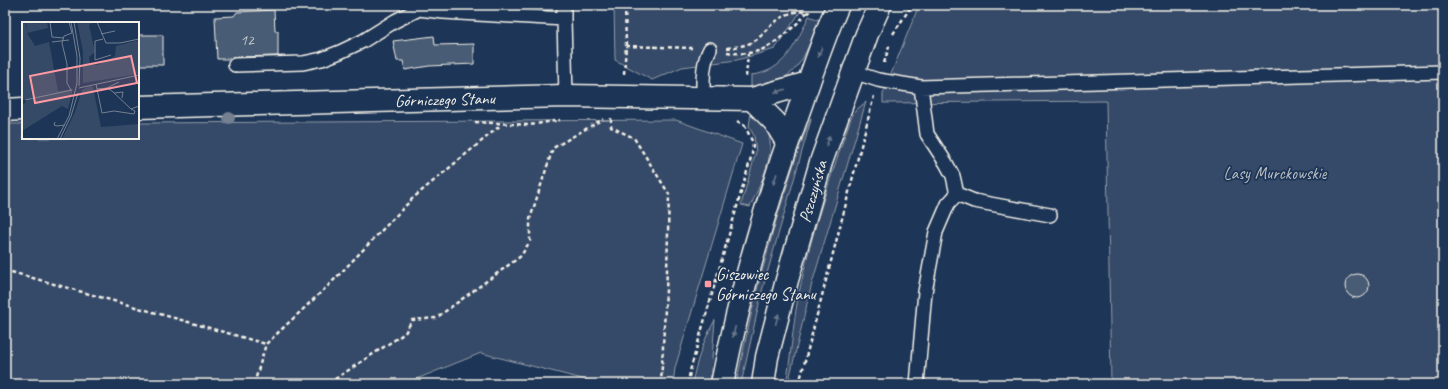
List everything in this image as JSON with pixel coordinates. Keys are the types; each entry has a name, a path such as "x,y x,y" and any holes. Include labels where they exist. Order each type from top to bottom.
{"main road":[{"path":"722,384 751,262 769,197 808,83 838,5"},
{"name":"Pszczyńska","path":"763,384 769,349 821,162 867,34 880,5"},
{"name":"Górniczego Stanu","path":"139,107 566,96 703,97 748,99 808,83"},
{"path":"748,99 775,122 787,142"},
{"path":"5,110 22,109"}],"lane":[{"path":"564,5 566,96"},
{"path":"235,65 303,64 322,59 363,42 416,7 564,19"},
{"path":"703,97 704,66 710,49"},
{"path":"853,72 878,80 921,86 1443,72"},
{"path":"921,86 927,134 953,176 957,194"},
{"path":"957,194 974,200 1050,215"},
{"path":"916,384 925,292 936,232 948,204 957,194"}],"path":[{"path":"622,97 626,46 625,5"},
{"path":"891,35 897,30 912,5"},
{"path":"626,46 710,49 737,47 747,45 755,41 770,26 789,14 795,12 807,12 802,19 781,38 760,51 748,54 710,49"},
{"path":"798,384 878,80 889,47 886,41"},
{"path":"688,384 692,364 752,154 753,143 744,125 748,99"},
{"path":"330,384 332,381 404,333 412,320 436,318 521,256 530,241 530,219 553,148 611,114 611,127 634,138 669,194 667,271 661,384"},
{"path":"254,384 266,344 331,283 413,198 501,124"},
{"path":"5,273 8,271 266,344"}],"green space":[{"path":"614,5 805,5 775,49 737,60 682,67 652,80 615,60"},
{"name":"Lasy Murckowskie","path":"919,5 1443,5 1443,384 1111,384 1106,101 883,103 883,94"},
{"path":"809,16 819,20 803,57 797,66 780,80 767,84 751,86 751,75 763,73 773,68 788,54 794,46"},
{"path":"866,102 811,287 788,384 786,384 798,296 817,221 851,118 856,110"},
{"path":"751,113 766,128 770,147 766,168 750,207 741,205 756,152 754,136 749,126"},
{"path":"811,118 762,291 741,384 736,384 755,297 776,221 798,151"},
{"path":"676,120 742,144 675,368 673,384 598,384 481,353 404,384 5,384 5,124 22,124 22,139 139,139 139,123"},
{"path":"715,320 710,384 692,384 701,351"}],"building":[{"path":"274,10 275,31 278,31 278,56 217,59 215,17 234,16 237,12"},
{"path":"139,35 163,35 163,65 139,65"},
{"path":"434,36 435,45 474,44 474,64 429,66 405,70 403,61 397,61 393,41"},
{"path":"1352,274 1362,274 1369,281 1369,291 1362,298 1352,298 1345,291 1345,281"}],"place":[{"name":"Giszowiec Górniczego Stanu","path":"708,284"}]}
